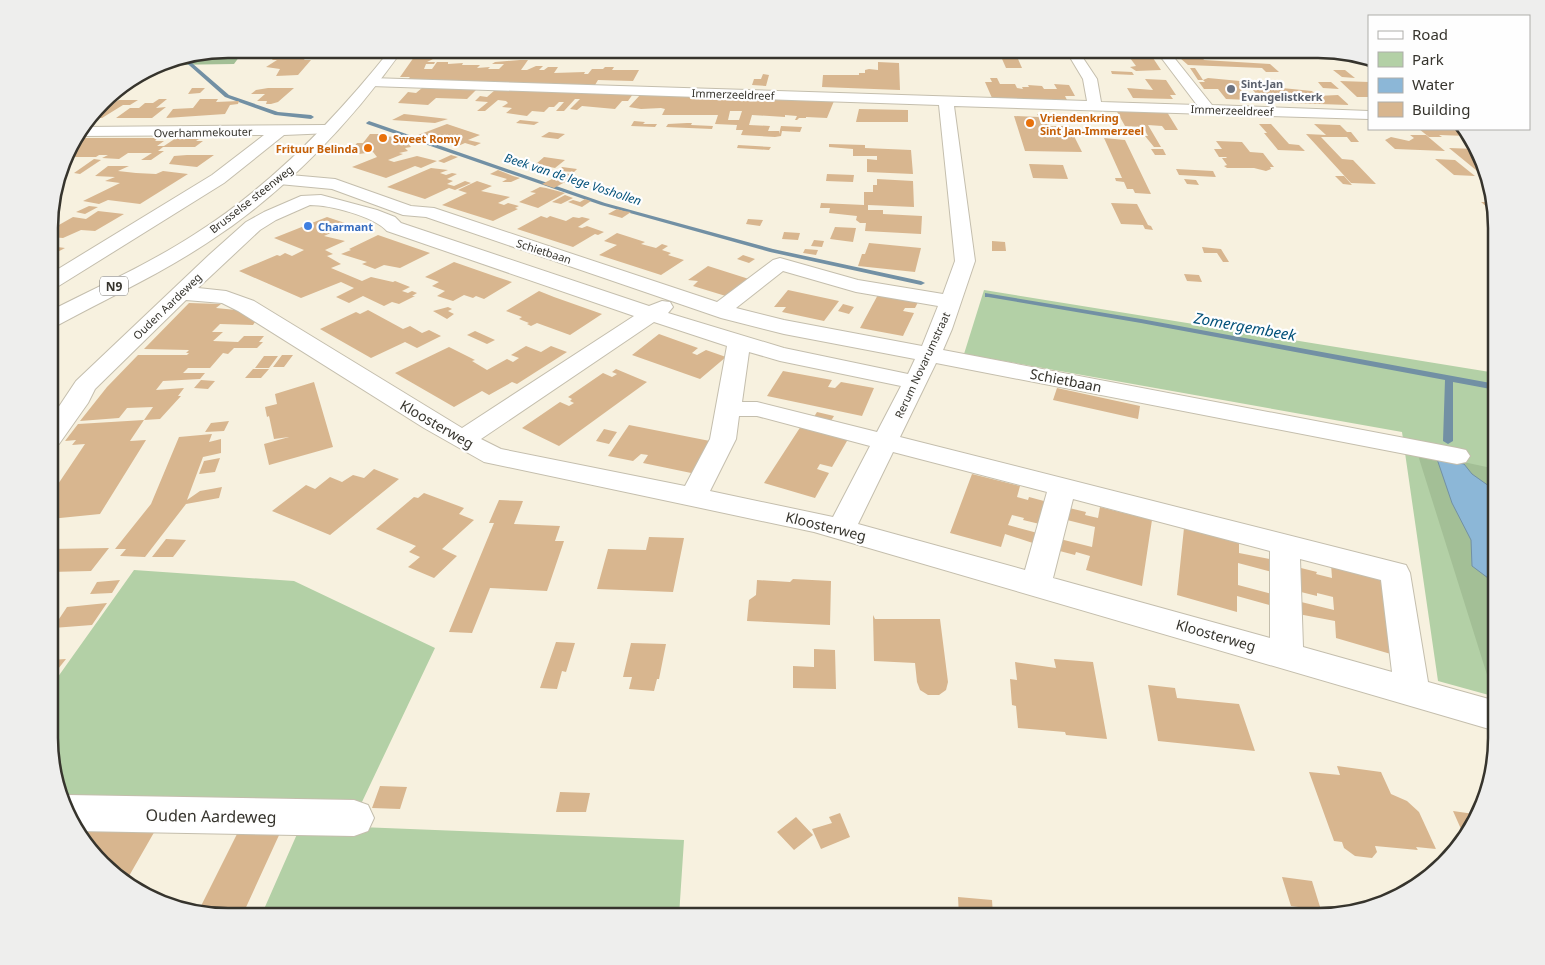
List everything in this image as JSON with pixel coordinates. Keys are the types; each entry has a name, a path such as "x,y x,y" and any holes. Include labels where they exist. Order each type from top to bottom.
{"street":[{"name":"Brusselse steenweg","path":"58,316 178,252 219,226 279,179 371,82 390,58"},
{"path":"1077,58 1090,80 1095,106"},
{"path":"1168,58 1208,110"},
{"name":"Immerzeeldreef","path":"371,82 1368,115"},
{"name":"Rerum Novarumstraat","path":"841,529 930,353 965,261 946,101"},
{"name":"Overhammekouter","path":"87,132 326,130"},
{"path":"58,278 218,179 279,131"},
{"name":"Schietbaan","path":"279,179 310,191 320,200 372,214 388,221 394,227 651,315 780,354 914,382"},
{"name":"Schietbaan","path":"310,191 335,184 409,211 428,212 720,310 784,327 930,353 1457,456"},
{"name":"Ouden Aardeweg","path":"58,427 76,403 85,386 216,259 254,226 310,191"},
{"path":"388,221 409,211"},
{"path":"178,252 216,259"},
{"path":"720,310 780,264 856,286 950,302"},
{"name":"Kloosterweg","path":"180,293 226,297 246,306 462,440 493,456 815,522 1487,713"},
{"path":"462,440 651,315 678,295"},
{"path":"693,497 723,440 742,409 739,343"},
{"path":"742,409 886,442 1395,573 1412,692"},
{"path":"1036,584 1062,487"},
{"path":"1285,544 1287,656"},
{"name":"Ouden Aardeweg","path":"75,813 354,818"}],"green space":[{"path":"216,58 238,58 234,64 178,65"},
{"path":"984,290 1487,372 1487,695 1438,681 1402,432 964,354"},
{"path":"1417,452 1487,467 1487,675"},
{"path":"134,570 294,581 435,648 352,823 310,825 684,840 680,908 265,908 301,825 77,816 70,803 59,760 58,677"}],"water":[{"path":"1437,459 1464,464 1472,474 1487,485 1487,577 1472,566 1471,540 1452,503"}],"building":[{"path":"274,58 305,58 304,60 311,60 298,75 276,76 280,69 266,67 277,60 272,60"},
{"path":"413,58 450,58 433,59 427,62 435,62 434,64 426,64 424,69 432,69 437,62 448,62 448,64 480,65 477,68 490,67 488,69 499,69 504,64 492,64 495,62 528,60 521,70 543,66 539,70 544,70 548,67 558,67 554,73 585,72 584,74 588,74 592,69 603,69 605,67 614,67 612,70 639,70 633,81 598,80 595,85 408,79 410,77 400,77"},
{"path":"1002,58 1035,59 1018,59 1022,68 1006,68"},
{"path":"1130,58 1153,58 1161,70 1136,71 1130,67 1136,66"},
{"path":"1180,58 1203,58 1204,60 1270,64 1279,72 1266,72 1262,68 1188,65"},
{"path":"878,62 899,63 900,90 822,87 823,75 859,75 859,73 865,73 865,70 878,70"},
{"path":"1190,68 1195,68 1203,80 1198,80"},
{"path":"1333,70 1345,70 1355,78 1342,77"},
{"path":"1111,71 1132,72 1134,75 1112,74"},
{"path":"763,74 769,75 766,86 752,85 754,79 761,79"},
{"path":"990,78 997,78 1000,84 1015,84 1017,88 1023,89 1022,87 1029,87 1028,85 1042,86 1044,89 1057,89 1054,84 1069,85 1075,96 1065,96 1067,100 992,98 985,82 992,82"},
{"name":"Sint-Jan Evangelistkerk","path":"1208,78 1240,81 1242,84 1247,84 1253,90 1241,90 1249,100 1226,99 1218,89 1204,89 1199,82 1205,82 1203,80"},
{"path":"1145,79 1166,80 1176,95 1170,95 1173,99 1133,98 1127,88 1153,90"},
{"path":"1340,81 1368,82 1368,97 1357,97"},
{"path":"1318,82 1331,82 1339,89 1323,88"},
{"path":"192,88 205,88 200,93 188,94"},
{"path":"294,88 278,102 271,104 266,104 267,101 257,101 265,94 251,94 256,90"},
{"path":"422,88 476,90 467,99 436,98 428,105 398,103 408,92 416,93"},
{"path":"1282,88 1312,91 1317,96 1338,95 1349,105 1264,102 1252,89"},
{"path":"495,90 633,94 628,101 622,101 615,109 582,106 577,110 570,109 580,99 575,99 564,111 556,111 564,102 559,102 544,112 532,111 527,116 506,113 512,108 502,107 508,103 498,100 485,111 477,111 488,102 475,101 480,96 487,97"},
{"path":"640,95 834,101 827,118 806,117 795,120 797,116 752,115 749,125 770,126 768,131 779,131 779,134 781,126 802,127 800,132 782,131 781,136 775,137 741,135 743,130 736,130 737,125 715,124 718,115 662,115 665,109 629,107","holes":["730,111 742,111 739,120 728,120"]},
{"path":"159,99 167,99 156,108 166,107 152,118 116,118 130,108 139,108 145,103 153,103"},
{"path":"200,99 218,99 216,102 239,101 238,104 230,105 225,114 166,118 173,109 193,108"},
{"path":"119,100 138,100 130,105 123,105 102,118 98,118 111,104"},
{"path":"859,109 908,110 908,122 856,122"},
{"path":"1116,110 1167,112 1178,130 1165,130 1162,126 1148,125 1161,147 1154,147 1145,136 1148,136 1143,127 1125,126"},
{"path":"404,114 448,119 435,123 392,120"},
{"path":"1037,114 1064,114 1067,123 1047,120 1049,126 1069,126 1082,152 1025,151 1014,116 1039,117"},
{"path":"520,120 539,122 534,125 516,123"},
{"path":"634,121 645,122 643,124 657,124 655,127 631,126"},
{"path":"692,123 691,125 713,126 712,129 666,127 668,124"},
{"path":"447,124 480,135 468,140 481,143 475,146 465,143 458,146 418,135"},
{"path":"1259,124 1271,124 1289,144 1299,145 1305,151 1278,150"},
{"path":"1314,124 1340,125 1347,132 1351,132 1359,142 1351,142 1347,137 1321,137 1342,159 1353,160 1376,184 1351,183 1306,134 1326,135"},
{"path":"1420,130 1456,130 1460,136 1439,135 1442,137 1429,137"},
{"path":"549,132 565,134 558,139 541,137"},
{"path":"370,134 387,134 385,137 398,136 400,137 399,140 413,142 407,142 411,147 405,148 408,151 399,153 403,154 388,160 394,162 417,156 437,161 421,168 415,166 386,178 352,167 377,157 373,152 349,153 357,143 363,143"},
{"path":"1410,135 1426,135 1445,151 1395,149 1385,140 1391,137 1409,141 1414,138"},
{"path":"83,138 158,138 155,141 164,141 157,146 164,146 176,138 199,139 196,141 203,141 195,147 163,147 158,151 164,151 151,160 141,160 152,153 128,153 119,159 102,158 108,155 72,157"},
{"path":"1104,138 1125,140 1151,194 1135,193 1133,189 1127,189 1124,182 1116,181 1115,178 1122,178"},
{"path":"1216,141 1242,142 1250,152 1263,153 1274,167 1270,167 1271,169 1266,171 1254,168 1227,168 1224,166 1227,165 1222,158 1227,158 1219,157 1214,149 1222,149"},
{"path":"829,144 865,145 865,148 911,150 913,174 867,172 867,159 877,160 877,156 853,156 853,149 829,147"},
{"path":"738,145 771,147 769,150 737,148"},
{"path":"1449,148 1468,149 1478,171"},
{"path":"1151,149 1163,149 1166,155 1155,155"},
{"path":"214,155 197,167 169,164 174,156"},
{"path":"451,155 458,157 444,163 438,161"},
{"path":"544,157 565,160 555,168 545,166 537,172 529,170"},
{"path":"94,159 101,160 80,174 74,173"},
{"path":"1435,159 1455,160 1475,176 1454,175"},
{"path":"1029,164 1063,165 1068,179 1033,178"},
{"path":"108,166 129,166 118,171 136,173 156,174 163,171 188,174 140,204 108,200 99,204 83,201 120,183 105,181 115,177 95,176"},
{"path":"562,167 577,169 574,172 559,171"},
{"path":"431,168 448,170 440,173 446,175 457,174 447,179 453,181 447,184 454,186 465,181 471,183 455,190 449,188 425,199 387,187"},
{"path":"1176,169 1213,171 1216,177 1179,175"},
{"path":"498,170 520,178 511,182 502,182 507,179 490,174"},
{"path":"557,173 572,174 565,182 554,188 542,184 552,179"},
{"path":"827,174 854,175 853,182 826,181"},
{"path":"1335,176 1344,176 1352,185 1343,184"},
{"path":"877,179 913,181 914,207 868,205 868,210 883,210 883,214 922,216 921,234 865,231 866,223 860,223 856,220 857,216 829,213 830,208 820,208 821,203 864,205 864,192 873,192 873,185 877,185"},
{"path":"1184,179 1196,180 1199,185 1187,184"},
{"path":"477,181 492,186 481,191 510,197 498,203 519,206 515,208 518,209 493,221 442,205 467,193 458,190"},
{"path":"540,187 565,193 538,208 519,202 536,193 530,192"},
{"path":"565,195 573,198 561,204 552,202"},
{"path":"585,199 591,201 582,207 568,202 573,200 580,202"},
{"path":"1111,203 1137,204 1148,225 1153,230 1145,229 1143,225 1121,224"},
{"path":"89,206 98,207 85,214 76,212"},
{"path":"617,209 631,212 622,218 608,214"},
{"path":"98,211 124,214 95,231 81,230 63,238 58,238 58,225 73,217 86,219"},
{"path":"541,216 547,218 550,216 566,221 573,217 590,219 578,227 587,226 604,232 598,235 595,234 573,247 517,229"},
{"path":"327,217 345,223 330,230 333,232 324,236 345,241 325,250 333,254 327,256 341,264 331,268 362,281 371,277 395,281 410,287 402,291 417,293 412,296 415,296 399,304 392,302 384,306 363,296 349,303 336,297 354,288 341,282 301,298 239,271 277,255 280,256 285,253 292,256 304,250 274,238"},
{"path":"748,219 763,220 760,226 746,224"},
{"path":"835,227 856,228 853,242 830,239"},
{"path":"784,232 800,233 798,240 782,239"},
{"path":"617,233 645,242 641,244 656,248 662,244 668,246 662,250 671,253 668,255 684,260 661,275 599,255 617,245 604,241"},
{"path":"378,235 430,253 400,268 384,265 375,269 362,264 367,262 341,254"},
{"path":"814,240 824,241 822,247 811,246"},
{"path":"992,241 1005,242 1006,251 992,251"},
{"path":"869,243 921,248 915,272 858,266 862,254 865,254"},
{"path":"58,247 65,248 58,252"},
{"path":"1202,247 1221,249 1229,262 1223,262 1217,253 1204,253"},
{"path":"805,249 818,250 816,255 803,253"},
{"path":"743,255 755,259 749,263 737,259"},
{"path":"454,262 512,282 484,299 464,295 453,301 437,296 445,291 432,286 439,282 425,277"},
{"path":"708,266 752,280 729,297 693,286 698,281 688,280"},
{"path":"1184,274 1199,275 1202,282 1187,281"},
{"path":"788,290 839,301 824,321 782,312 786,307 774,307"},
{"path":"539,291 602,314 570,335 537,323 531,326 527,324 529,323 519,319 522,317 506,311"},
{"path":"880,291 920,298 915,308 905,308 903,311 914,313 903,336 860,328"},
{"path":"189,303 221,304 216,308 236,310 255,322 253,325 220,324 212,332 223,332 213,341 238,342 244,336 264,336 259,342 263,342 257,348 234,348 228,354 223,353 210,368 188,368 183,373 205,373 200,379 163,381 156,390 184,388 178,396 181,396 160,419 144,420 153,407 127,408 119,418 80,421 107,387 138,355 187,355 189,353 186,353 189,350 144,349"},
{"path":"843,304 854,307 849,314 838,311"},
{"path":"448,307 452,309 448,311 454,314 447,319 433,311"},
{"path":"368,310 403,329 410,326 422,333 429,330 441,336 417,348 405,342 371,358 320,329 356,312 360,314"},
{"path":"475,331 495,340 487,344 467,335"},
{"path":"659,334 698,348 692,353 697,355 706,350 726,357 700,379 632,355"},
{"path":"526,346 541,352 551,346 567,352 517,384 512,382 489,395 482,391 454,407 395,373 449,347 475,360 472,361 487,370 507,359 513,362 519,358 511,355"},
{"path":"282,355 293,355 284,367 273,367"},
{"path":"264,356 278,356 269,368 255,368"},
{"path":"253,369 269,369 261,378 245,378"},
{"path":"616,369 647,382 559,446 522,428 560,402 569,406 574,403 568,397 603,373 612,377 617,374 612,372"},
{"path":"783,371 832,380 828,387 835,388 841,382 874,388 862,416 767,396"},
{"path":"201,380 215,381 208,389 194,388"},
{"path":"314,382 333,447 269,465 264,444 289,437 274,439 265,407 277,404 275,394"},
{"path":"1057,388 1140,406 1138,419 1053,400"},
{"path":"817,412 834,416 829,424 812,420"},
{"path":"144,420 130,441 146,440 100,514 58,518 58,484 85,444 72,445 76,440 65,441 78,424"},
{"path":"229,421 224,431 205,432 211,423"},
{"path":"803,423 851,434 832,467 820,464 817,469 829,473 815,498 764,483"},
{"path":"629,425 715,442 696,474 643,463 648,455 641,454 633,461 608,456"},
{"path":"604,429 617,432 609,444 596,441"},
{"path":"212,434 209,442 221,439 221,453 203,457 187,500 200,491 222,487 219,498 186,504 145,557 120,556 126,549 115,549 151,504 179,437"},
{"path":"220,458 215,472 199,474 204,461"},
{"path":"374,469 399,479 330,535 272,511 306,485 315,489 330,477 342,482 353,475 364,478"},
{"path":"972,474 1020,486 1017,497 1028,500 1029,497 1055,504 1048,526 1023,520 1024,518 1012,515 1008,525 1045,535 1042,546 1005,534 1001,547 950,533"},
{"path":"424,493 464,508 459,514 474,520 442,549 457,556 434,578 408,567 420,557 409,552 416,546 376,529 414,497 418,498"},
{"path":"499,500 523,501 514,524 560,526 555,541 564,541 547,591 490,588 472,633 449,632 494,523 489,523"},
{"path":"1065,507 1086,512 1085,515 1098,518 1100,507 1152,520 1142,586 1086,570 1090,556 1076,552 1075,555 1052,549 1056,538 1092,547 1095,527 1063,519"},
{"path":"1184,528 1239,542 1239,553 1279,561 1279,574 1238,563 1238,585 1280,596 1280,608 1237,596 1237,612 1177,595"},
{"path":"649,537 684,538 673,592 597,589 608,549 646,550"},
{"path":"166,539 186,540 173,557 152,557"},
{"path":"109,548 91,571 58,572 58,549"},
{"path":"1331,564 1391,580 1401,657 1336,638 1335,621 1293,613 1293,600 1334,610 1333,597 1317,593 1317,596 1293,590 1293,566 1332,578"},
{"path":"793,579 831,581 830,625 747,621 749,600 756,595 757,580 790,582"},
{"path":"120,580 112,593 90,594 97,582"},
{"path":"107,603 92,625 58,628 58,620 67,607"},
{"path":"873,615 875,619 940,619 948,682 946,690 939,695 928,695 920,690 915,663 874,661"},
{"path":"556,642 575,643 566,672 562,671 557,689 540,688"},
{"path":"631,643 666,644 659,679 657,679 654,691 629,689 632,677 623,677"},
{"path":"814,649 835,650 836,689 793,688 793,666 814,667"},
{"path":"66,659 58,669 58,660"},
{"path":"1054,659 1093,662 1107,739 1066,735 1065,732 1018,728 1016,706 1012,705 1010,679 1017,680 1015,662 1056,668"},
{"path":"1148,685 1175,688 1177,698 1239,704 1255,751 1158,741"},
{"path":"1337,766 1381,772 1391,794 1407,801 1419,812 1436,849 1416,847 1418,850 1375,846 1377,852 1372,858 1355,856 1344,848 1342,842 1334,841 1309,772 1340,775"},
{"path":"380,786 407,787 400,809 372,808"},
{"path":"560,792 590,793 586,812 556,812"},
{"path":"1453,811 1470,813 1461,829"},
{"path":"840,813 850,837 821,849 812,829 832,823 829,817"},
{"path":"796,817 813,835 794,850 777,832"},
{"path":"84,827 156,829 129,876 100,850"},
{"path":"238,832 280,833 246,908 201,905"},
{"path":"1282,877 1312,881 1320,907 1291,906"},
{"path":"958,897 992,900 992,907 959,907"}],"waterway":[{"name":"Beek van de lege Voshollen","path":"188,62 227,96 277,114 311,117"},
{"name":"Beek van de lege Voshollen","path":"369,123 603,204 772,251 921,283"},
{"name":"Zomergembeek","path":"988,295 1141,321 1487,385"},
{"path":"1448,441 1449,379"}],"place":[{"name":"Sint-Jan Evangelistkerk","path":"1231,89"},
{"name":"Vriendenkring Sint Jan-Immerzeel","path":"1030,123"},
{"name":"Sweet Romy","path":"383,138"},
{"name":"Frituur Belinda","path":"368,148"},
{"name":"Charmant","path":"308,226"}]}
